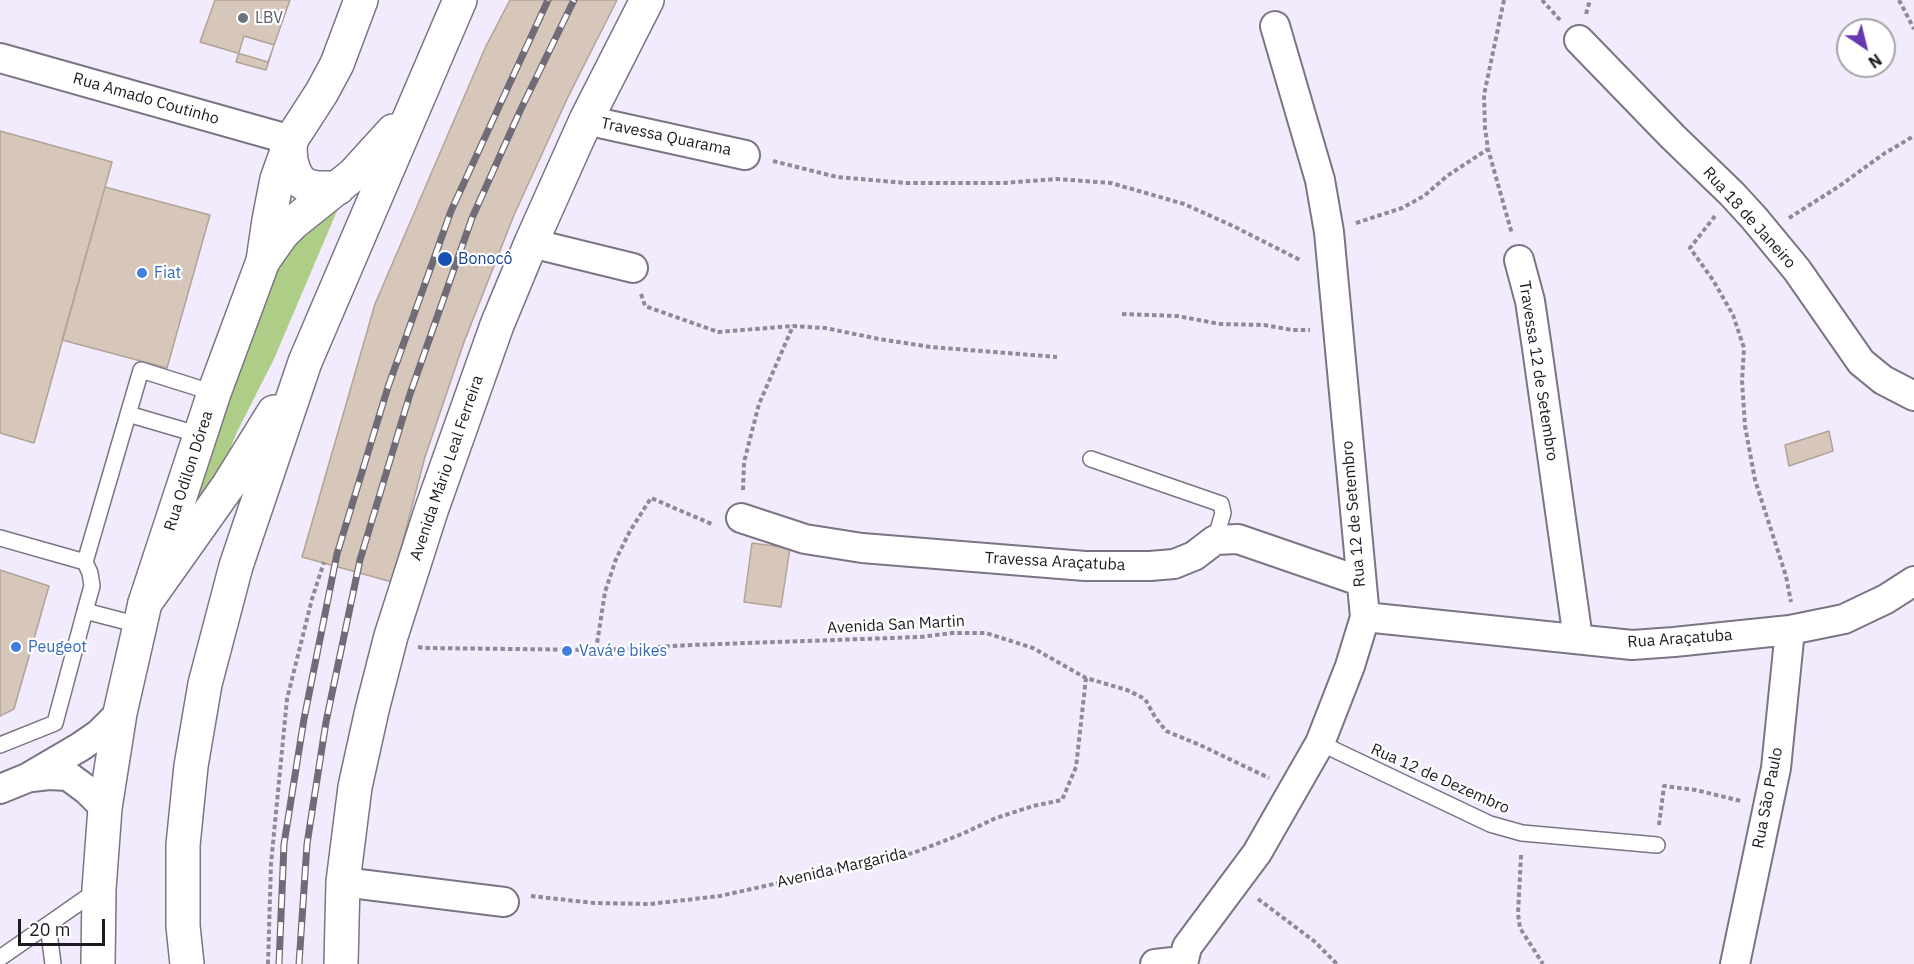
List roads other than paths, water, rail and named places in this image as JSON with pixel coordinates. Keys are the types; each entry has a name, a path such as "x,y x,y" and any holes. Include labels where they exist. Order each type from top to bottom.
{"main road":[{"name":"Rua Odilon Dórea","path":"98,964 99,889 105,808 120,713 142,614 214,393 264,261 268,220 277,179 291,140 337,64 360,0"},
{"path":"187,964 183,926 183,845 191,766 205,684 236,566 305,362 460,0"},
{"name":"Avenida Mário Leal Ferreira","path":"340,964 342,882 355,787 391,636 431,510 493,335 531,243 586,120 647,0"},
{"path":"264,261 293,223 353,175 411,112"},
{"path":"291,140 291,161 299,180 307,186 338,188"},
{"path":"142,614 228,486 305,362"}],"street":[{"name":"Rua 12 de Setembro","path":"1173,963 1188,947 1257,853 1294,790 1320,743 1350,666 1365,617 1329,232 1320,180 1275,26"},
{"name":"Rua 18 de Janeiro","path":"1579,40 1732,194 1797,270 1862,362 1883,380 1914,396"},
{"name":"Rua Amado Coutinho","path":"0,58 291,140"},
{"name":"Travessa Quarama","path":"586,120 745,155"},
{"path":"531,243 633,268"},
{"name":"Travessa 12 de Setembro","path":"1519,260 1530,301 1578,639"},
{"name":"Travessa Araçatuba","path":"741,518 805,539 862,548 1085,566 1150,567 1174,564 1194,556 1215,540"},
{"path":"1215,540 1238,539 1360,581"},
{"name":"Rua Araçatuba","path":"1365,617 1632,645 1790,630 1844,619 1886,599 1914,581"},
{"name":"Rua São Paulo","path":"1735,964 1776,768 1790,630"},
{"path":"0,789 27,778 99,734 120,713"},
{"path":"27,778 49,775 68,776 87,790 105,808"},
{"path":"342,882 498,902"}],"lane":[{"path":"0,746 55,723 92,586 85,562 141,370 214,393"},
{"path":"128,414 200,435"},
{"path":"1091,459 1221,504 1223,513 1215,540"},
{"path":"0,538 85,562"},
{"path":"85,611 142,614"},
{"name":"Rua 12 de Dezembro","path":"1320,743 1490,824 1522,833 1657,845"},
{"path":"0,958 99,889"},
{"path":"48,925 53,964"}],"railway":[{"path":"279,964 284,844 304,719 337,554 388,387 451,211 548,0"},
{"path":"299,964 307,844 326,722 360,560 410,394 472,218 520,111 574,0"}],"place":[{"name":"LBV","path":"243,18"},
{"name":"Bonocô","path":"445,259"},
{"name":"Fiat","path":"142,273"},
{"name":"Peugeot","path":"16,647"},
{"name":"Vavá e bikes","path":"567,651"}]}
